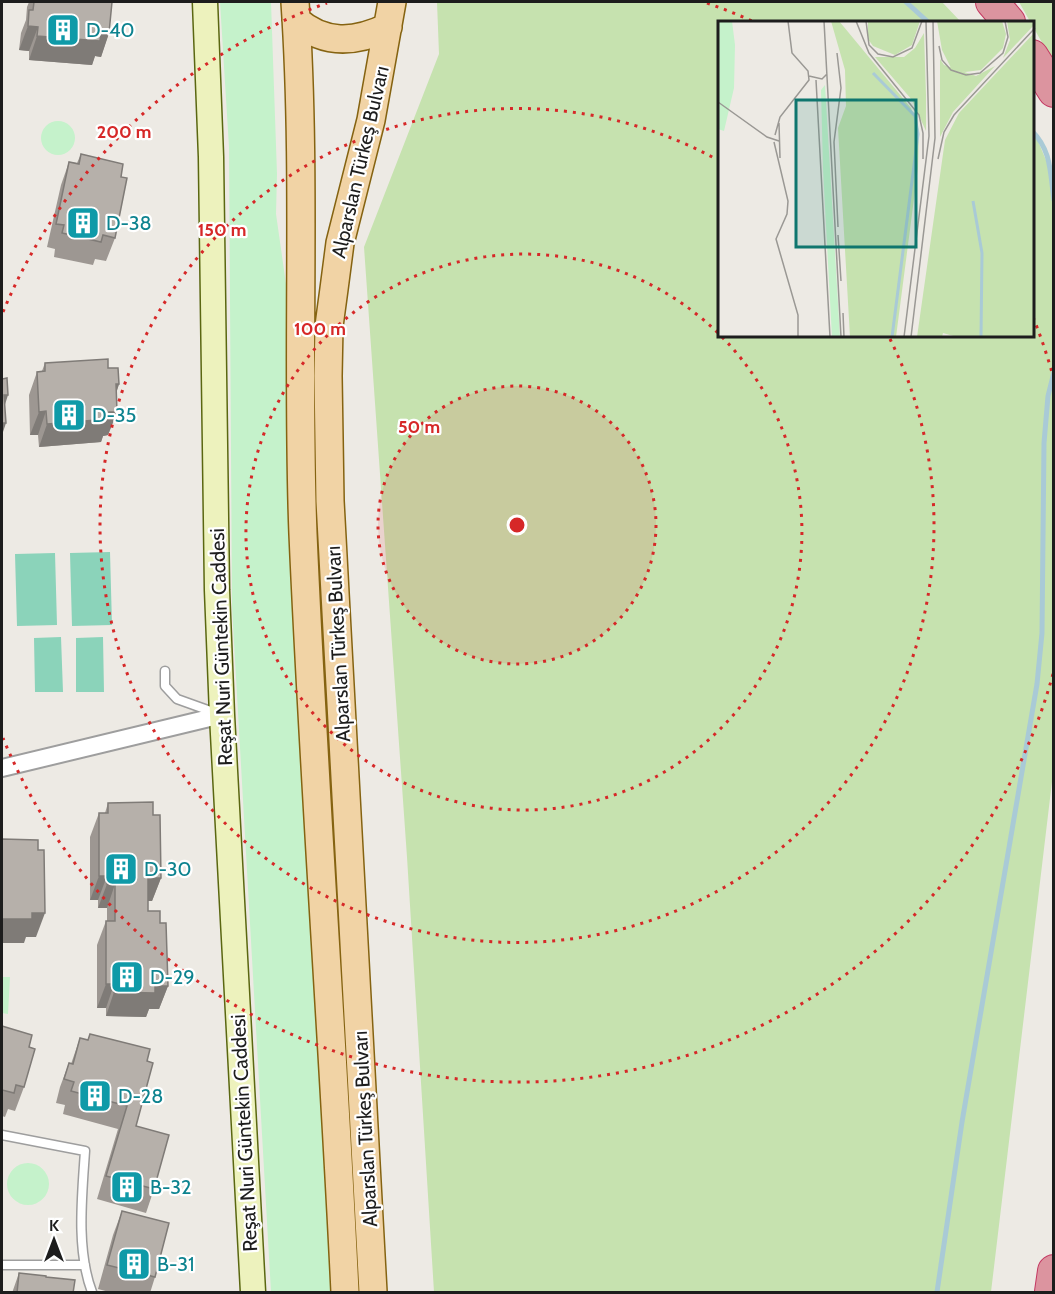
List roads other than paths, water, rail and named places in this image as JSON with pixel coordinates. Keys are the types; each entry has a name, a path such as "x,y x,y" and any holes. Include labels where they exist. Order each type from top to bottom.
{"highway":[{"path":"992,2 1008,21"},
{"path":"1034,59 1046,75 1053,91"},
{"path":"1051,1293 1053,1271"}],"main road":[{"name":"Reşat Nuri Güntekin Caddesi","path":"205,2 211,169 217,590 253,1293"},
{"path":"295,10 305,28 323,37 351,39 375,33 390,14"},
{"name":"Alparslan Türkeş Bulvarı","path":"295,10 300,138 300,405 303,534 345,1293"},
{"name":"Alparslan Türkeş Bulvarı","path":"373,1293 330,501 328,376 329,326 340,243 371,120 390,14"}],"street":[{"path":"2,768 222,715"}],"lane":[{"path":"165,671 165,686 177,699 222,715"},
{"path":"2,1135 85,1151 81,1208 86,1277 92,1293"},
{"path":"2,1265 85,1265"}],"waterway":[{"path":"906,2 927,21"},
{"path":"1034,133 1047,155 1054,200"},
{"path":"937,1292 962,1122 1037,684 1042,633 1044,443 1048,396 1054,372"}],"place":[{"name":"D-40","path":"63,30"},
{"name":"D-38","path":"83,223"},
{"name":"D-35","path":"69,415"},
{"name":"D-30","path":"121,869"},
{"name":"D-29","path":"127,977"},
{"name":"D-28","path":"95,1096"},
{"name":"B-32","path":"127,1187"},
{"name":"B-31","path":"134,1264"}]}
